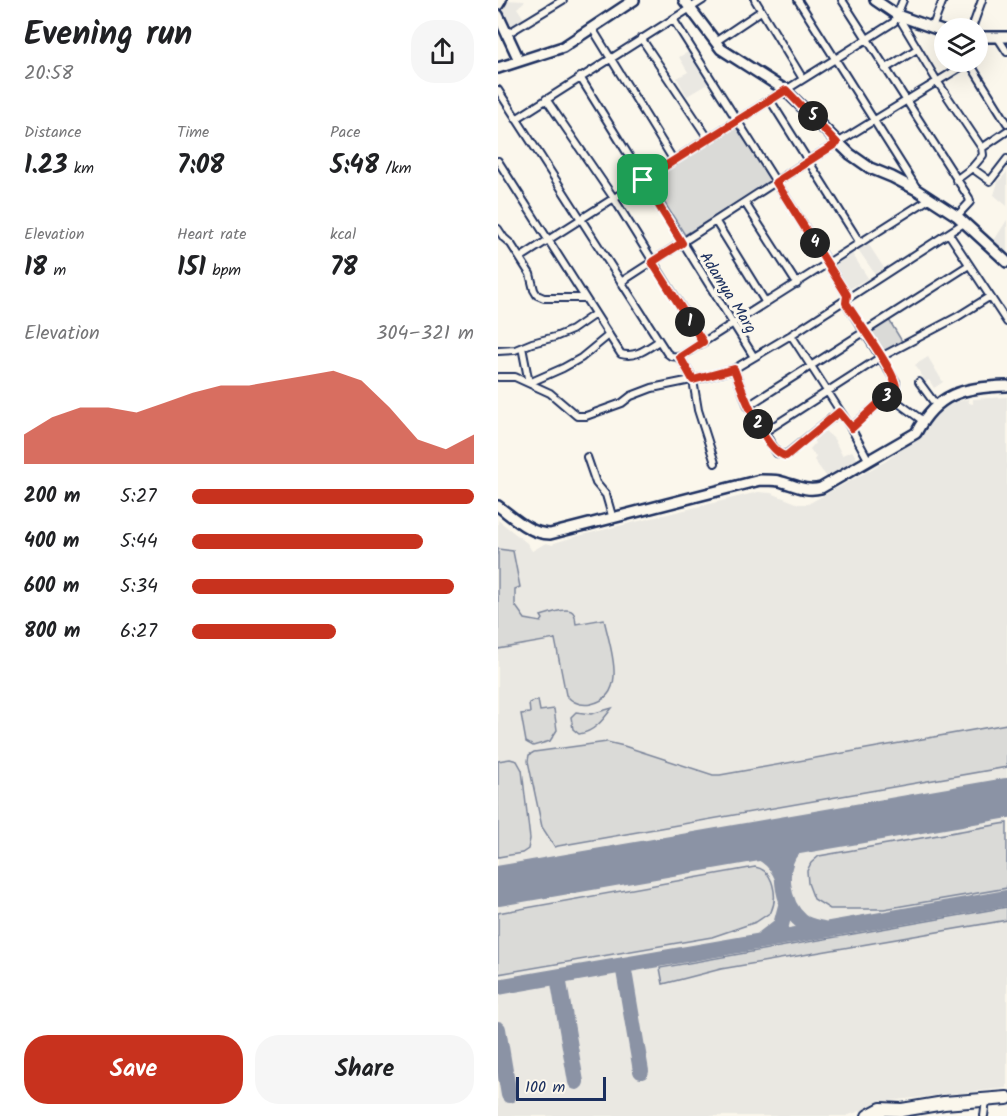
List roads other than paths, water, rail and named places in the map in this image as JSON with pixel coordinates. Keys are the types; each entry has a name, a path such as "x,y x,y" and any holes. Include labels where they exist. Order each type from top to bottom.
{"highway":[{"path":"875,1114 898,1113 944,1103 1007,1098"}],"main road":[{"path":"498,6 501,0"},
{"path":"498,68 563,47 634,0"},
{"path":"875,0 897,15 932,28"},
{"path":"687,4 715,42 728,54 754,68 786,90 837,143 870,168 918,190 957,216 1007,262"},
{"path":"498,15 519,60"},
{"path":"498,506 530,530 543,534 559,533 760,480 780,481 812,490 821,488 915,433 936,405 956,392 1007,386"}],"street":[{"path":"507,34 563,0"},
{"path":"516,119 673,19 687,4 703,0"},
{"path":"755,0 804,79"},
{"path":"798,0 918,190"},
{"path":"842,0 970,202 957,216"},
{"path":"520,258 613,197 894,22 903,0"},
{"path":"932,28 943,0"},
{"path":"976,18 982,0"},
{"path":"715,42 761,11"},
{"path":"897,15 937,81 982,148 982,155 972,168 956,180"},
{"path":"673,19 828,264 847,295 846,303 896,382 896,387 852,428"},
{"path":"592,28 674,161"},
{"path":"1002,37 1007,52"},
{"path":"641,38 708,138"},
{"path":"885,69 917,49"},
{"path":"621,282 808,161 952,72"},
{"path":"975,72 1007,123"},
{"name":"Adamya Marg","path":"580,77 754,357"},
{"path":"498,90 658,341 671,356 680,357 929,199"},
{"path":"546,99 613,197 703,342"},
{"path":"770,100 860,243"},
{"path":"982,148 1007,131"},
{"path":"972,168 990,181 1007,159"},
{"path":"498,161 621,354 635,356 658,341"},
{"path":"745,203 797,284"},
{"path":"716,222 766,303"},
{"path":"498,377 515,377 529,383 550,393 577,416 586,416 622,403 631,396 652,388 734,369 848,299 964,223"},
{"path":"498,229 501,240 511,244 530,274 537,295 544,298 585,298"},
{"path":"949,234 1007,322"},
{"path":"748,406 969,265"},
{"path":"763,433 882,357 989,297"},
{"path":"498,351 516,350 563,334 595,314"},
{"path":"529,383 580,358 609,335"},
{"path":"791,335 828,390 839,412 852,428 869,461"},
{"path":"522,347 529,383"},
{"path":"680,357 693,380 698,410 715,463"},
{"path":"734,369 748,406 777,453 786,456 839,412"},
{"path":"919,382 936,405"},
{"path":"900,404 922,421"},
{"path":"586,458 596,483 606,495 613,519"},
{"path":"984,1116 986,1100"}]}
